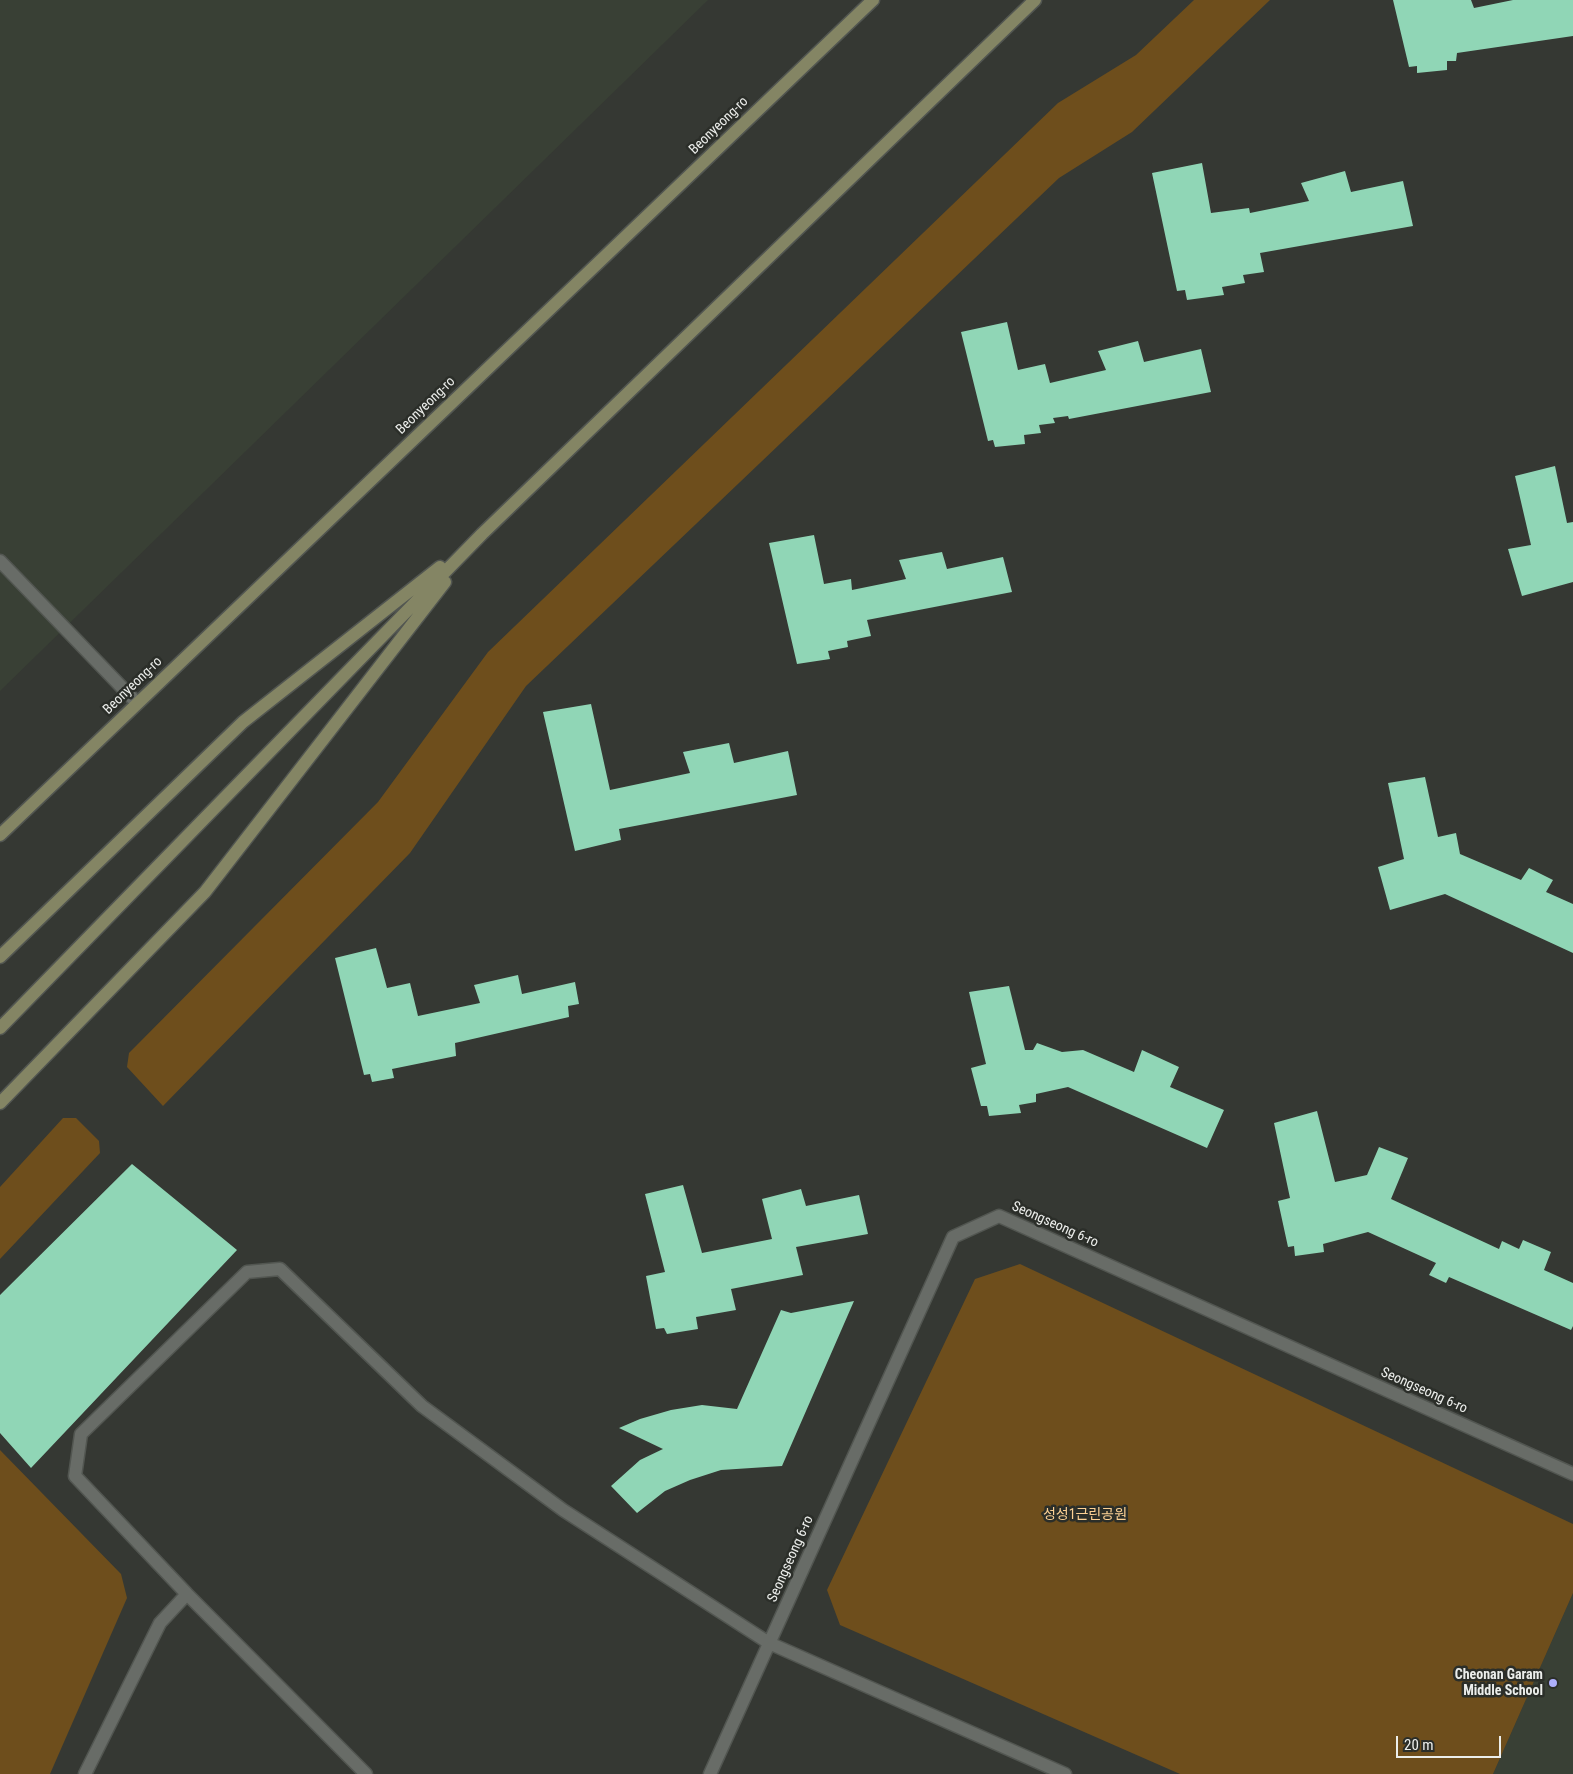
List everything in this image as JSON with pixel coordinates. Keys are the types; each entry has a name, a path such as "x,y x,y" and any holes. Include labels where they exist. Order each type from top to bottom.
{"main road":[{"name":"Beonyeong-ro","path":"0,835 873,0"},
{"path":"0,1028 482,534 1035,0"},
{"path":"0,957 243,722 482,534"},
{"path":"0,1103 205,892 482,534"}],"street":[{"path":"0,561 137,703"},
{"name":"Seongseong 6-ro","path":"710,1774 953,1237 999,1216 1573,1474"},
{"path":"366,1774 186,1594 75,1476 80,1434 247,1272 280,1269 422,1406 563,1510 770,1643 1065,1774"},
{"path":"84,1774 160,1623 186,1594"}],"shaded area":[{"path":"0,0 708,0 0,691"},
{"name":"Cheonan Garam Middle School","path":"1573,1593 1573,1774 1493,1774"}],"green space":[{"path":"1194,0 1270,0 1132,132 1059,178 526,686 410,853 163,1106 127,1067 129,1053 378,802 488,652 1058,103 1136,55"},
{"path":"63,1118 76,1118 99,1141 100,1153 0,1259 0,1187"},
{"name":"성성1근린공원","path":"1020,1264 1573,1524 1573,1593 1493,1774 1180,1774 840,1625 827,1590 975,1279"},
{"path":"0,1450 121,1574 127,1598 50,1774 0,1774"}],"building":[{"path":"1393,0 1471,0 1474,8 1513,0 1573,0 1573,36 1457,53 1456,61 1447,61 1447,70 1417,73 1417,66 1409,67"},
{"path":"1202,163 1211,213 1249,208 1250,213 1309,201 1301,183 1345,171 1351,192 1403,181 1413,226 1260,253 1264,272 1243,275 1245,283 1222,287 1224,295 1187,300 1185,290 1177,291 1152,173"},
{"path":"1007,322 1018,370 1045,364 1050,383 1106,370 1098,351 1138,341 1144,362 1201,349 1211,392 1069,419 1068,416 1053,418 1055,423 1039,425 1041,433 1024,435 1025,444 995,447 993,440 988,441 961,332"},
{"path":"1555,466 1567,523 1573,522 1573,582 1522,596 1508,549 1531,545 1515,476"},
{"path":"814,535 824,584 851,579 852,590 906,579 899,560 942,552 947,569 1003,557 1012,592 867,620 871,636 847,641 848,647 828,651 830,659 797,664 769,543"},
{"path":"591,704 610,790 690,773 683,752 729,743 734,763 788,751 797,795 619,829 621,840 575,851 543,712"},
{"path":"1425,777 1438,837 1456,833 1460,854 1521,880 1529,868 1553,880 1546,892 1573,904 1573,953 1445,894 1390,910 1378,867 1404,859 1388,783"},
{"path":"376,948 387,988 410,983 418,1016 480,1003 474,985 518,975 522,994 575,982 579,1004 568,1006 569,1017 455,1043 456,1056 392,1069 394,1078 372,1082 370,1074 364,1075 335,958"},
{"path":"1009,986 1025,1050 1033,1050 1037,1043 1062,1052 1083,1050 1134,1072 1142,1050 1179,1067 1170,1087 1224,1110 1207,1148 1068,1087 1036,1094 1036,1102 1019,1105 1021,1113 989,1116 987,1106 981,1106 971,1068 986,1064 969,992"},
{"path":"1317,1111 1335,1182 1367,1175 1379,1147 1408,1158 1391,1199 1499,1249 1502,1241 1519,1249 1523,1240 1551,1252 1544,1270 1573,1283 1573,1326 1571,1330 1449,1277 1446,1283 1429,1275 1436,1263 1368,1232 1323,1244 1324,1252 1295,1256 1294,1246 1288,1247 1278,1201 1290,1198 1274,1123"},
{"path":"132,1164 237,1250 31,1468 0,1433 0,1295"},
{"path":"683,1185 702,1253 772,1239 762,1199 801,1189 806,1206 859,1195 868,1234 796,1247 803,1275 731,1289 736,1310 696,1317 698,1329 667,1334 664,1328 656,1329 646,1276 665,1272 645,1194"},
{"path":"854,1301 782,1466 721,1470 690,1480 665,1491 637,1513 611,1486 640,1460 663,1449 619,1428 640,1419 671,1410 702,1405 737,1409 781,1310 791,1313"}],"place":[{"name":"Cheonan Garam Middle School","path":"1553,1683"}]}
